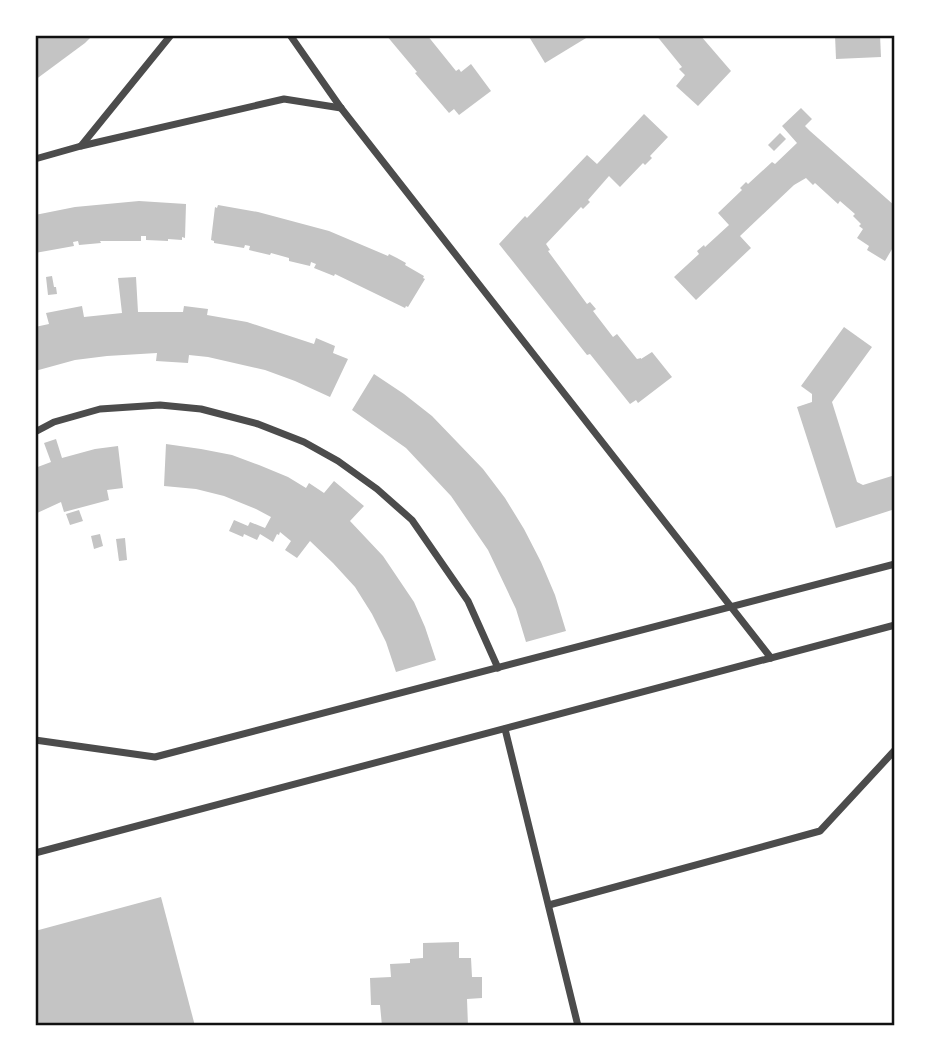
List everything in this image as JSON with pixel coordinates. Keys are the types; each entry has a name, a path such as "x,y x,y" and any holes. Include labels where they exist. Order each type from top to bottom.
{"street":[{"path":"82,146 171,35"},
{"path":"290,35 341,108 771,658"},
{"path":"35,159 284,99 341,108"},
{"path":"35,432 54,422 100,409 160,405 201,409 258,424 304,442 338,461 377,489 412,520 468,601 498,668"},
{"path":"35,740 155,757 895,564"},
{"path":"35,853 895,625"},
{"path":"505,729 578,1026"},
{"path":"548,905 820,831 895,750"}],"building":[{"path":"37,35 93,35 35,80"},
{"path":"386,35 427,35 456,71 459,69 461,72 471,64 491,91 459,115 454,109 449,113"},
{"path":"528,35 591,35 545,63"},
{"path":"656,35 700,35 731,71 698,106 676,86 685,75 679,69 682,67"},
{"path":"835,35 880,35 881,57 836,59"},
{"path":"801,108 812,119 805,126 895,206 895,244 885,261 867,250 869,246 857,238 863,229 853,216 855,214 806,178 794,185 740,236 751,248 696,300 674,277 699,254 697,251 729,225 718,213 742,190 740,188 772,162 775,164 797,143 782,126"},
{"path":"644,114 668,137 650,156 652,158 645,165 643,163 620,187 609,176 588,200 590,202 583,209 581,207 546,244 550,250 548,251 587,304 590,302 596,309 593,311 613,337 617,334 637,359 652,352 672,377 638,403 636,400 630,404 590,354 587,355 499,244 587,155 597,164"},
{"path":"780,133 786,139 774,151 768,145"},
{"path":"139,201 186,204 185,238 168,241 146,240 146,236 141,236 141,241 100,241 101,243 79,245 78,241 73,242 74,246 35,253 35,215 75,207"},
{"path":"218,205 258,212 329,231 397,258 425,279 405,308 335,274 334,276 314,268 316,264 311,262 310,266 271,253 270,255 249,250 250,246 245,245 244,248 214,243 211,240 215,207"},
{"path":"52,276 57,294 48,295 46,277"},
{"path":"136,277 138,312 183,312 184,306 208,309 207,315 247,322 314,344 316,338 335,346 333,353 348,359 330,397 265,370 189,355 188,363 156,361 157,353 75,360 35,371 35,327 49,324 46,313 82,306 84,317 122,313 118,278"},
{"path":"844,327 872,347 832,402 857,482 863,485 895,475 895,509 836,528 797,407 812,402 812,394 801,386"},
{"path":"374,374 432,416 483,469 505,498 541,562 566,631 526,642 516,609 488,550 451,496 406,448 352,410"},
{"path":"56,439 62,458 118,446 123,488 107,490 109,500 64,512 61,502 35,514 35,468 51,462 44,443"},
{"path":"166,444 232,455 288,477 306,488 309,483 324,493 334,481 364,506 350,521 383,556 414,602 436,660 396,672 386,642 372,614 355,587 333,563 310,541 297,558 285,550 291,541 280,532 273,542 260,534 257,540 229,531 234,520 248,526 250,522 265,528 271,517 256,509 224,496 196,489 164,486"},
{"path":"79,510 83,521 70,525 66,514"},
{"path":"100,534 103,546 94,549 91,536"},
{"path":"125,538 127,560 119,561 116,539"},
{"path":"161,897 195,1026 35,1026 35,931"},
{"path":"459,942 459,958 471,958 472,977 482,977 482,998 467,999 468,1026 382,1026 380,1005 371,1005 370,978 391,977 390,964 410,963 410,959 423,958 423,943"}]}
